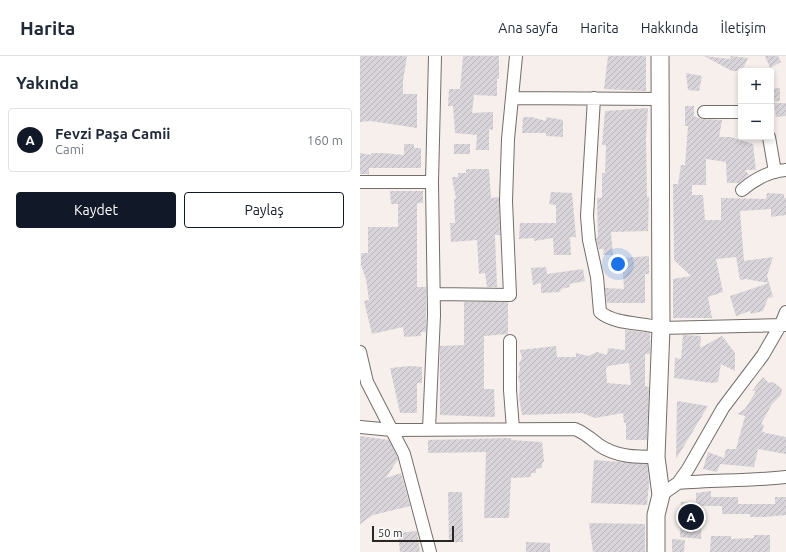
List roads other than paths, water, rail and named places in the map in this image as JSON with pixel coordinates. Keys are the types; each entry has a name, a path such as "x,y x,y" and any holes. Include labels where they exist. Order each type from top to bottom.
{"street":[{"path":"429,429 434,294 432,182 435,56"},
{"path":"434,294 510,295 506,201 508,139 516,56"},
{"path":"656,552 656,515 661,495 656,457 660,328 660,56"},
{"path":"512,98 659,99"},
{"path":"594,98 587,216 589,240 599,289 600,312 605,316 617,320 648,324 660,328 784,325"},
{"path":"704,112 738,112"},
{"path":"742,190 753,180 780,171 770,140"},
{"path":"360,182 432,182"},
{"path":"661,495 678,483 688,469 723,408 784,325 786,312"},
{"path":"510,341 510,390 513,429"},
{"path":"360,352 367,382 404,454 430,552"},
{"path":"360,427 392,430 575,429 586,434 609,451 620,455 634,457 656,457"},
{"path":"678,483 708,480 752,481 786,477"}],"place":[{"name":"Fevzi Paşa Camii","path":"691,517"}]}
